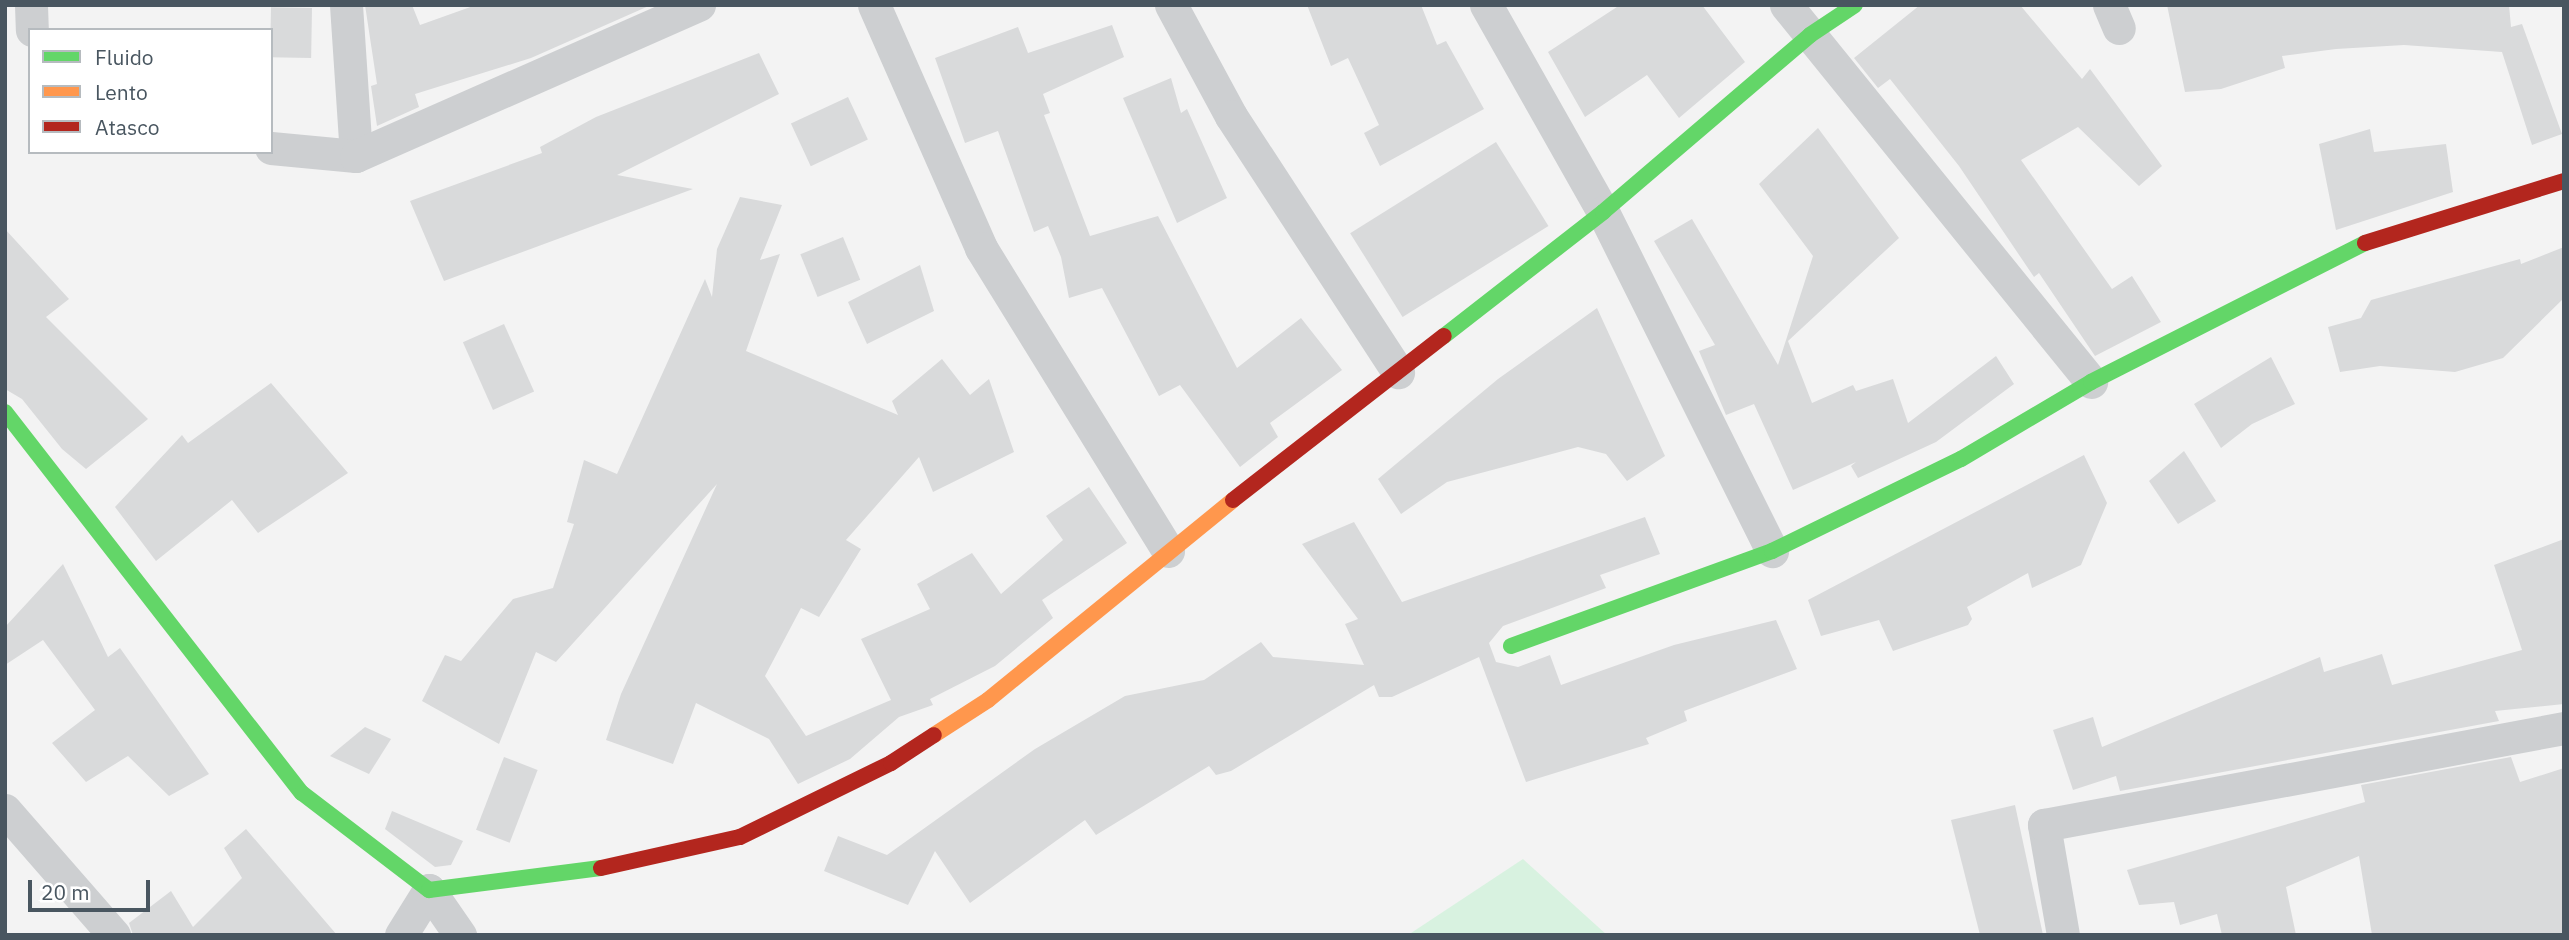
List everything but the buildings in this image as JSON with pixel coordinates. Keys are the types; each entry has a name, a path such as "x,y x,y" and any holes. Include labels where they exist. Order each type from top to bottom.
{"main road":[{"path":"5,412 302,793 429,890 629,864 740,837 891,763 988,701 1168,551 1602,212 1810,35 1855,5"},
{"path":"1511,646 1772,551 1961,459 2091,382 2370,241 2564,181"}],"street":[{"path":"31,5 32,28"},
{"path":"346,5 356,156"},
{"path":"273,148 356,156 699,5"},
{"path":"874,5 981,248 1168,551"},
{"path":"1171,5 1231,116 1398,372"},
{"path":"1486,5 1602,212 1772,551"},
{"path":"1786,5 2091,382"},
{"path":"2063,935 2044,825 2564,728"},
{"path":"5,810 114,935"},
{"path":"401,935 429,890 460,935"}],"green space":[{"path":"1523,859 1607,935 1408,935"}],"traffic: fast":[{"path":"1444,336 1603,212 1810,35 1855,5"},
{"path":"1511,646 1772,551 1961,459 2091,382 2365,243"},
{"path":"5,412 302,793 429,890 601,868"}],"traffic: slow":[{"path":"934,735 988,700 1233,500"}],"traffic: jam":[{"path":"2365,243 2564,181"},
{"path":"1233,500 1444,336"},
{"path":"601,868 740,837 891,763 934,735"}]}
